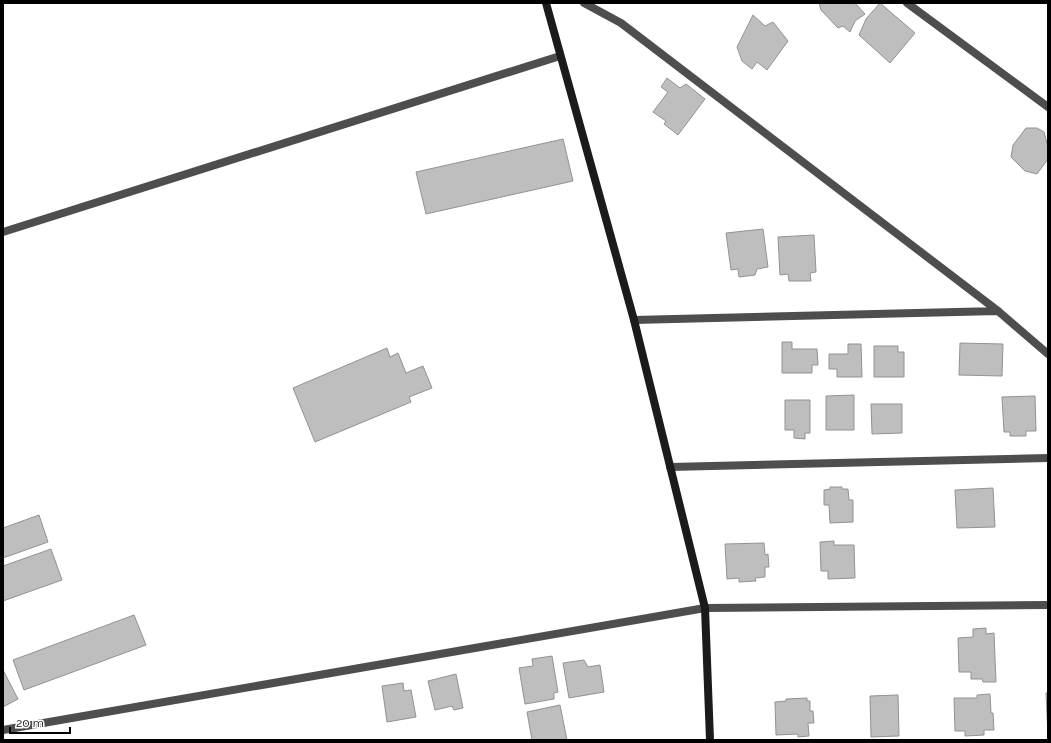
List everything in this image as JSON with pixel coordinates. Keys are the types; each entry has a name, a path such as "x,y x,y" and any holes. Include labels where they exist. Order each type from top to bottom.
{"street":[{"path":"546,3 634,320 705,608 710,740"},
{"path":"584,3 621,23 998,311 1048,354"},
{"path":"907,3 1048,107"},
{"path":"3,232 560,56"},
{"path":"634,320 998,311"},
{"path":"670,467 1048,458"},
{"path":"3,730 705,608 1048,605"}],"building":[{"path":"819,3 855,3 865,14 855,21 850,32 843,26 838,28 821,10"},
{"path":"880,3 915,33 890,63 859,35 866,19"},
{"path":"753,15 765,26 773,22 788,41 767,70 757,62 752,69 742,61 737,47"},
{"path":"667,78 680,88 686,84 705,99 678,135 664,124 666,121 653,112 668,92 661,87"},
{"path":"1026,128 1037,128 1044,132 1048,147 1048,159 1037,174 1025,171 1011,157 1013,145"},
{"path":"563,139 573,181 426,214 416,172"},
{"path":"763,229 768,267 757,269 755,275 739,277 738,269 731,270 726,233"},
{"path":"814,235 816,272 810,273 811,281 789,281 788,274 780,275 778,237"},
{"path":"782,342 792,342 792,349 817,349 818,365 812,365 812,373 782,373"},
{"path":"960,343 1003,344 1002,376 959,375"},
{"path":"848,344 861,344 862,377 837,377 837,369 829,369 829,354 848,354"},
{"path":"874,346 898,346 898,352 904,352 904,377 874,377"},
{"path":"387,348 390,357 398,353 406,373 423,366 432,388 409,397 411,402 315,442 293,388"},
{"path":"854,395 854,430 826,430 826,396"},
{"path":"1035,396 1036,431 1026,431 1026,436 1010,436 1010,432 1004,432 1002,397"},
{"path":"785,400 810,400 810,433 805,433 805,439 794,438 794,430 785,430"},
{"path":"871,404 902,404 902,433 872,434"},
{"path":"830,487 842,487 842,489 848,489 849,500 853,500 853,522 830,523 829,505 824,505 824,490 830,489"},
{"path":"993,488 995,527 957,528 955,490"},
{"path":"39,515 48,542 3,558 3,528"},
{"path":"834,541 834,545 854,545 855,578 828,579 828,571 821,571 820,542"},
{"path":"764,543 765,555 768,554 769,567 765,567 765,577 755,578 756,581 739,582 739,578 727,579 725,544"},
{"path":"51,549 62,580 3,601 3,566"},
{"path":"134,615 146,645 24,690 13,660"},
{"path":"986,628 986,634 994,633 996,682 983,682 982,679 971,679 971,672 959,672 958,638 973,637 973,629"},
{"path":"552,656 558,692 554,693 554,699 525,704 519,668 533,666 532,659"},
{"path":"584,660 588,667 600,665 604,692 569,698 563,663"},
{"path":"3,670 18,699 3,707"},
{"path":"456,674 463,708 454,710 452,706 435,710 428,681"},
{"path":"403,683 404,691 411,690 416,717 387,722 382,686"},
{"path":"1046,693 1048,693 1048,736"},
{"path":"990,694 994,730 984,730 984,735 965,736 965,731 955,731 954,698 977,698 977,695"},
{"path":"898,695 899,736 871,737 870,696"},
{"path":"807,698 807,701 810,701 810,711 813,711 814,723 808,723 809,736 798,737 798,734 776,735 775,702 786,701 786,699"},
{"path":"560,705 567,740 532,740 527,712"}]}
